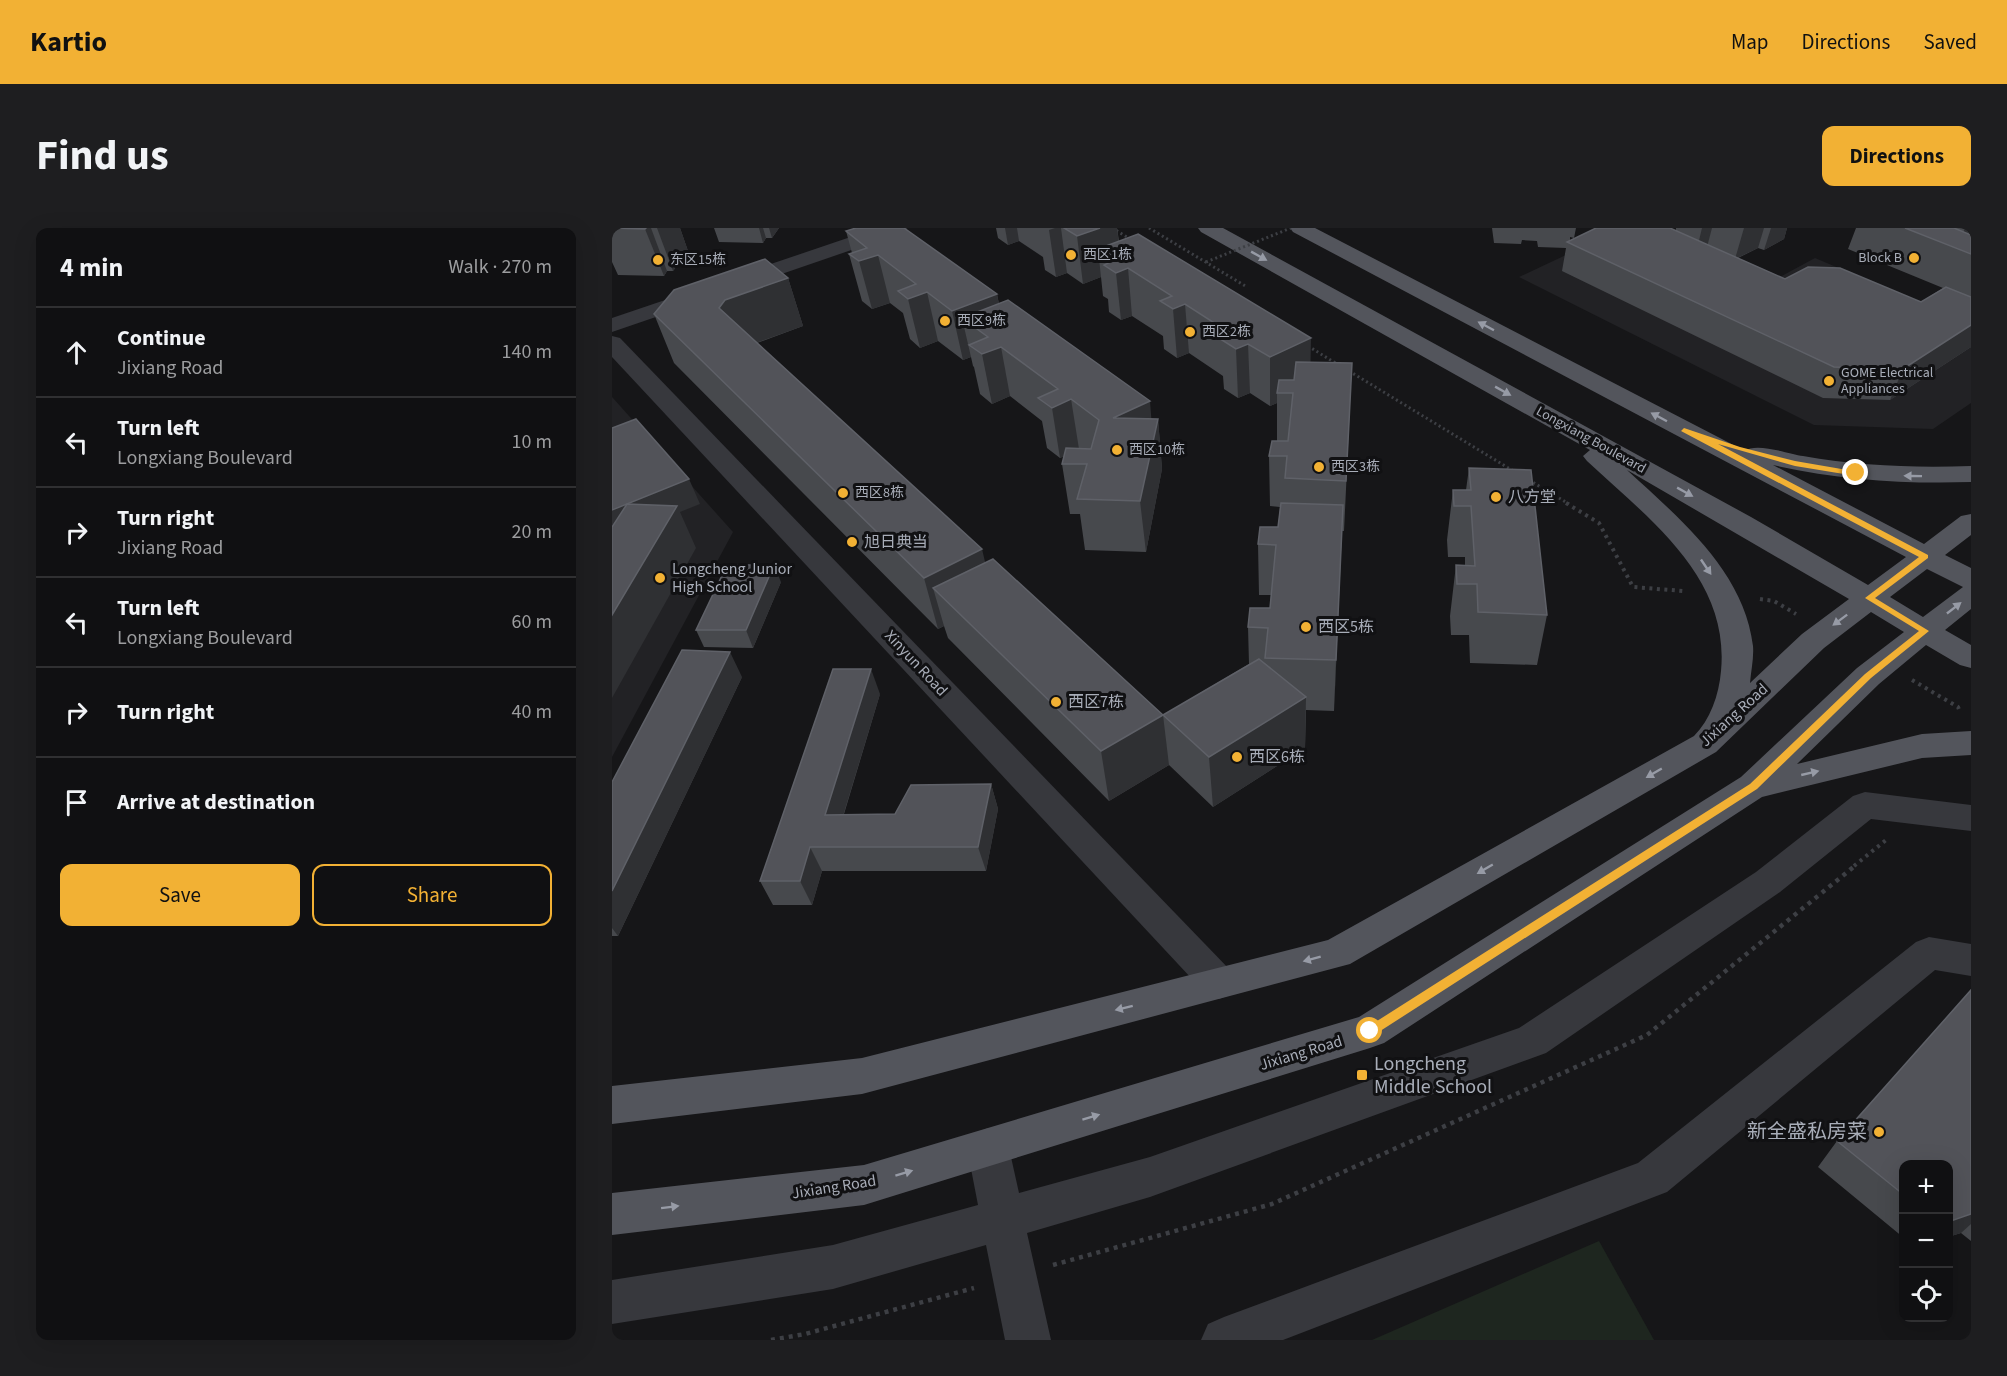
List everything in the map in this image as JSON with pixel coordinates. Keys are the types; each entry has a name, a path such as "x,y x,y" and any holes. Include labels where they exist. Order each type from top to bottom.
{"main road":[{"name":"Longxiang Boulevard","path":"1208,228 1741,523 1971,658"},
{"path":"1300,228 1971,580"},
{"path":"1560,423 1693,547 1725,595 1734,620 1739,645 1738,670 1732,696 1721,720 1705,744"},
{"path":"1684,430 1795,464 1856,473 1916,476 1971,474"},
{"name":"Jixiang Road","path":"612,1105 862,1076 1337,953 1705,744 1812,641 1971,522"},
{"name":"Jixiang Road","path":"612,1214 864,1185 1370,1031 1753,786 1883,664 1971,594"},
{"path":"1753,786 1922,746 1970,743"}],"street":[{"path":"612,325 897,228"},
{"name":"Xinyun Road","path":"612,343 1219,983"},
{"path":"612,1302 833,1267 1003,1219 1150,1177 1533,1041 1768,882 1865,805 1971,818"},
{"path":"1224,1340 1652,1178 1929,953 1971,960"},
{"path":"988,1148 1028,1340"}],"path":[{"path":"1112,228 1132,240"},
{"path":"1149,228 1247,287"},
{"path":"1206,262 1291,228"},
{"path":"1305,345 1518,474"},
{"path":"1528,480 1599,523 1633,587 1774,601 1826,631"},
{"path":"1883,664 1959,706 1970,743"}],"shaded area":[{"path":"1617,231 1752,292 1815,258 1971,324 1971,403 1933,429 1814,425 1519,277"},
{"name":"Longcheng Junior High School","path":"612,397 733,532 612,757"},
{"path":"1599,1241 1654,1340 1372,1340"}],"building":[{"path":"856,228 904,228 997,294 952,311 927,292 908,299 898,291 916,284 878,255 859,261 849,254 867,248 846,231"},
{"path":"1064,228 1100,228 1077,236"},
{"path":"1596,228 1670,228 1785,279 1808,267 1840,268 1921,302 1946,287 1971,297 1971,325 1903,369 1834,367 1567,242"},
{"path":"1905,228 1954,228 1971,235 1971,254"},
{"path":"1138,234 1311,338 1270,357 1248,344 1236,349 1222,340 1233,335 1185,304 1173,309 1160,301 1172,296 1128,268 1116,273 1104,265 1115,260 1098,249"},
{"path":"765,259 788,278 725,300 719,308 982,549 924,578 654,314 674,290"},
{"path":"1008,300 1150,401 1113,418 1158,419 1140,501 1077,499 1087,464 1062,464 1066,448 1091,449 1099,420 1071,399 1052,408 1038,398 1058,389 1001,347 982,354 969,345 988,337 962,318"},
{"path":"1296,362 1352,363 1346,481 1285,478 1287,456 1269,456 1272,441 1288,441 1293,393 1277,393 1279,380 1294,380"},
{"path":"636,419 689,479 612,510 612,428"},
{"path":"1469,468 1531,470 1547,615 1478,612 1477,584 1457,584 1456,565 1475,566 1471,506 1454,506 1453,490 1471,490"},
{"path":"1281,503 1343,505 1336,660 1265,658 1268,628 1248,627 1250,608 1270,608 1276,545 1258,544 1260,527 1278,527"},
{"path":"627,504 677,506 612,615 612,527"},
{"path":"993,559 1163,715 1101,751 933,588"},
{"path":"727,565 774,565 746,630 696,630"},
{"path":"682,650 730,652 612,891 612,782"},
{"path":"1259,659 1306,697 1209,757 1163,715"},
{"path":"833,669 871,669 825,815 895,814 911,785 991,784 978,847 810,847 800,881 760,881"},
{"path":"1971,990 1971,1214 1953,1220 1953,1160 1899,1160 1899,1191 1837,1141"}],"place":[{"name":"西区1栋","path":"1071,255"},
{"name":"Block B","path":"1914,258"},
{"name":"东区15栋","path":"658,260"},
{"name":"西区9栋","path":"945,321"},
{"name":"西区2栋","path":"1190,332"},
{"name":"GOME Electrical Appliances","path":"1829,381"},
{"name":"西区10栋","path":"1117,450"},
{"name":"西区3栋","path":"1319,467"},
{"name":"西区8栋","path":"843,493"},
{"name":"八方堂","path":"1496,497"},
{"name":"旭日典当","path":"852,542"},
{"name":"Longcheng Junior High School","path":"660,578"},
{"name":"西区5栋","path":"1306,627"},
{"name":"西区7栋","path":"1056,702"},
{"name":"西区6栋","path":"1237,757"},
{"name":"Longcheng Middle School","path":"1362,1075"},
{"name":"新全盛私房菜","path":"1879,1132"}],"route":[{"path":"1370,1031 1753,786 1868,676 1925,631 1869,598 1925,556 1684,430 1737,449 1795,464 1856,473"}]}
